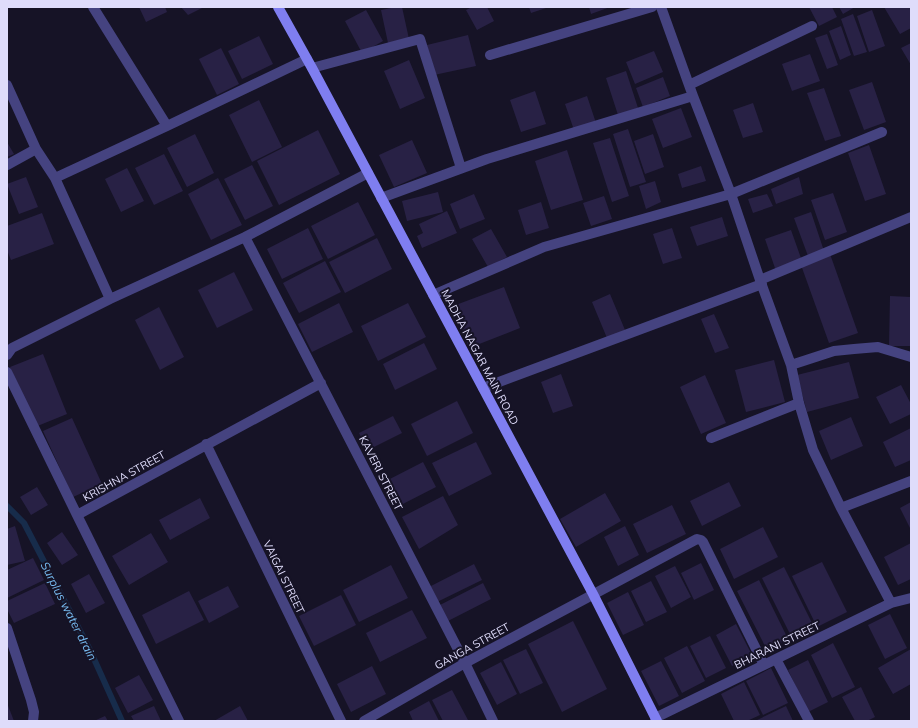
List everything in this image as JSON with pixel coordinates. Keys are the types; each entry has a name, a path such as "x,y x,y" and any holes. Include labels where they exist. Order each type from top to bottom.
{"street":[{"path":"93,7 167,126"},
{"name":"MADHA NAGAR MAIN ROAD","path":"278,7 382,198 593,594 656,720"},
{"path":"490,55 652,7"},
{"path":"661,7 692,96 731,194 791,365 799,403 813,450 841,508 891,603"},
{"path":"689,85 812,26"},
{"path":"55,178 309,63 420,39 461,168"},
{"path":"7,85 36,149 55,178 110,299"},
{"path":"382,198 487,159 692,96"},
{"path":"433,295 544,247 731,194 882,132"},
{"path":"7,164 36,149"},
{"path":"7,354 12,348 110,299 245,237 368,173"},
{"path":"483,388 761,282 911,217"},
{"name":"KAVERI STREET","path":"245,237 465,663 493,721"},
{"path":"791,365 834,351 878,347 911,357"},
{"path":"7,372 77,515"},
{"name":"KRISHNA STREET","path":"179,721 77,515 321,382"},
{"path":"711,438 799,403"},
{"name":"VAIGAI STREET","path":"206,444 341,721"},
{"path":"841,508 911,481"},
{"name":"GANGA STREET","path":"364,721 465,663 697,539 701,540 764,666"},
{"name":"BHARANI STREET","path":"656,720 764,666 776,658 891,603 911,598"},
{"path":"7,628 31,700 34,712 33,721"},
{"path":"776,658 809,721"}],"building":[{"path":"139,7 165,7 167,12 146,22"},
{"path":"181,7 204,7 188,15"},
{"path":"402,7 409,39 388,43 381,10"},
{"path":"472,7 487,7 494,21 477,30 466,10"},
{"path":"529,7 549,7 531,13"},
{"path":"589,7 610,7 591,14"},
{"path":"809,7 832,7 837,17 819,26"},
{"path":"839,7 855,7 843,14"},
{"path":"884,7 911,7 911,28 900,34"},
{"path":"366,10 383,41 362,53 345,21"},
{"path":"872,10 885,46 869,52 857,16"},
{"path":"853,14 867,52 854,56 841,19"},
{"path":"841,26 851,55 840,60 829,31"},
{"path":"827,34 838,65 827,69 815,38"},
{"path":"468,35 476,66 434,75 427,45"},
{"path":"259,36 273,64 242,79 228,51"},
{"path":"911,43 911,65 901,48"},
{"path":"221,48 239,84 217,95 199,59"},
{"path":"654,51 663,72 635,84 626,62"},
{"path":"810,54 820,81 792,91 782,64"},
{"path":"409,60 425,98 400,109 384,71"},
{"path":"626,71 638,108 618,115 606,78"},
{"path":"663,77 670,96 643,107 636,88"},
{"path":"872,82 886,122 864,130 849,90"},
{"path":"824,88 841,136 825,141 807,93"},
{"path":"535,91 546,124 521,132 510,100"},
{"path":"587,96 596,123 574,130 565,104"},
{"path":"259,100 282,147 252,162 229,115"},
{"path":"753,103 763,132 743,138 733,110"},
{"path":"681,108 692,137 663,148 652,119"},
{"path":"628,129 646,182 630,187 613,134"},
{"path":"318,130 340,174 279,205 257,161"},
{"path":"195,134 214,173 187,187 167,148"},
{"path":"653,134 664,167 645,174 634,141"},
{"path":"610,138 629,196 612,202 593,143"},
{"path":"412,140 427,173 394,187 379,155"},
{"path":"7,142 14,154 7,157"},
{"path":"869,145 886,194 865,201 848,153"},
{"path":"567,150 583,200 551,210 535,161"},
{"path":"164,154 183,191 154,205 135,168"},
{"path":"252,165 273,206 245,220 224,179"},
{"path":"701,166 706,181 682,188 678,174"},
{"path":"127,168 144,201 121,212 105,179"},
{"path":"26,177 38,207 19,214 7,184"},
{"path":"799,177 803,194 776,204 771,189"},
{"path":"218,178 242,225 211,240 188,194"},
{"path":"655,181 661,202 646,209 639,186"},
{"path":"438,192 443,212 407,221 402,201"},
{"path":"833,193 847,232 825,240 811,200"},
{"path":"474,194 485,219 460,229 450,204"},
{"path":"767,194 773,206 753,213 748,199"},
{"path":"604,196 612,219 591,226 583,203"},
{"path":"358,202 375,235 328,259 311,226"},
{"path":"541,202 549,228 526,235 518,210"},
{"path":"447,211 457,233 422,248 417,236 423,233 419,224"},
{"path":"811,212 824,251 808,256 794,218"},
{"path":"42,213 54,244 11,260 7,250 7,226"},
{"path":"722,217 728,236 697,246 690,227"},
{"path":"308,228 323,259 282,279 267,249"},
{"path":"672,228 682,258 663,264 653,234"},
{"path":"491,229 507,257 488,267 472,239"},
{"path":"791,230 802,261 776,271 765,239"},
{"path":"377,238 392,269 345,293 329,262"},
{"path":"830,254 858,333 829,343 801,265"},
{"path":"325,261 341,292 299,313 283,283"},
{"path":"234,272 253,310 217,328 198,290"},
{"path":"504,287 520,328 469,348 453,306"},
{"path":"610,294 625,330 607,338 592,302"},
{"path":"890,296 911,297 911,346 889,346"},
{"path":"339,303 353,332 312,352 298,324"},
{"path":"408,303 426,337 378,361 361,326"},
{"path":"159,307 184,357 160,370 135,320"},
{"path":"714,314 729,348 715,353 701,319"},
{"path":"424,343 437,369 395,390 383,364"},
{"path":"43,354 67,414 35,427 10,367"},
{"path":"774,360 785,402 746,412 735,370"},
{"path":"849,362 859,398 807,412 797,375"},
{"path":"561,374 573,406 553,413 541,382"},
{"path":"705,375 726,423 701,434 680,387"},
{"path":"901,385 911,404 911,414 890,424 876,397"},
{"path":"457,401 473,433 427,456 411,424"},
{"path":"393,416 402,433 368,450 359,433"},
{"path":"851,417 863,446 831,460 819,431"},
{"path":"72,418 102,484 73,497 43,431"},
{"path":"911,428 911,460 895,467 883,442"},
{"path":"476,442 492,474 449,496 432,463"},
{"path":"423,462 436,487 397,507 384,482"},
{"path":"729,482 741,506 702,526 690,501"},
{"path":"37,487 48,505 31,515 20,497"},
{"path":"605,493 621,521 576,547 560,519"},
{"path":"443,496 458,525 419,549 402,517"},
{"path":"200,498 210,518 170,540 159,520"},
{"path":"911,502 911,530 900,508"},
{"path":"672,505 686,534 647,553 633,524"},
{"path":"15,526 25,561 7,565 7,529"},
{"path":"625,526 639,555 618,566 604,537"},
{"path":"763,527 778,557 734,579 720,549"},
{"path":"62,532 78,555 62,565 47,543"},
{"path":"151,533 168,562 129,585 112,556"},
{"path":"911,543 911,579 898,585 884,557"},
{"path":"33,558 44,580 7,598 7,570"},
{"path":"822,562 847,612 817,627 792,576"},
{"path":"701,563 714,590 694,600 681,573"},
{"path":"474,564 482,580 437,602 429,587"},
{"path":"391,565 408,598 359,622 343,590"},
{"path":"675,566 691,597 671,608 655,576"},
{"path":"784,567 814,627 792,638 762,578"},
{"path":"89,574 105,603 86,613 71,584"},
{"path":"759,580 788,639 767,650 737,591"},
{"path":"651,581 667,612 646,622 631,591"},
{"path":"45,583 55,604 14,623 7,609 7,601"},
{"path":"483,583 491,599 446,622 438,606"},
{"path":"228,586 239,607 209,623 198,601"},
{"path":"189,591 204,620 156,644 142,615"},
{"path":"628,592 644,625 623,635 607,603"},
{"path":"341,595 356,625 314,646 299,616"},
{"path":"412,610 427,638 380,662 366,633"},
{"path":"890,614 907,648 885,659 868,625"},
{"path":"573,621 607,689 562,712 528,644"},
{"path":"736,624 752,655 732,666 716,635"},
{"path":"710,636 726,668 706,678 690,646"},
{"path":"833,643 855,687 832,698 811,655"},
{"path":"687,646 705,681 682,693 664,658"},
{"path":"526,649 543,683 520,694 503,660"},
{"path":"911,649 911,684 893,694 878,668"},
{"path":"808,660 828,702 808,712 788,670"},
{"path":"661,661 679,696 659,706 641,671"},
{"path":"501,662 517,694 497,705 480,673"},
{"path":"372,666 386,694 351,712 337,684"},
{"path":"771,668 788,703 763,715 746,681"},
{"path":"139,675 153,700 128,713 115,688"},
{"path":"744,682 760,715 747,721 734,721 721,694"},
{"path":"861,687 875,717 867,721 855,721 842,697"},
{"path":"452,690 468,720 466,721 443,721 432,700"},
{"path":"429,701 439,721 413,721 409,712"},
{"path":"7,703 14,721 7,721"},
{"path":"154,706 161,721 134,721 131,716"},
{"path":"240,706 248,721 214,721"},
{"path":"786,706 793,721 755,721"},
{"path":"105,716 108,721 94,721"}],"waterway":[{"name":"Surplus water drain","path":"7,506 24,523 90,650 122,721"}]}
